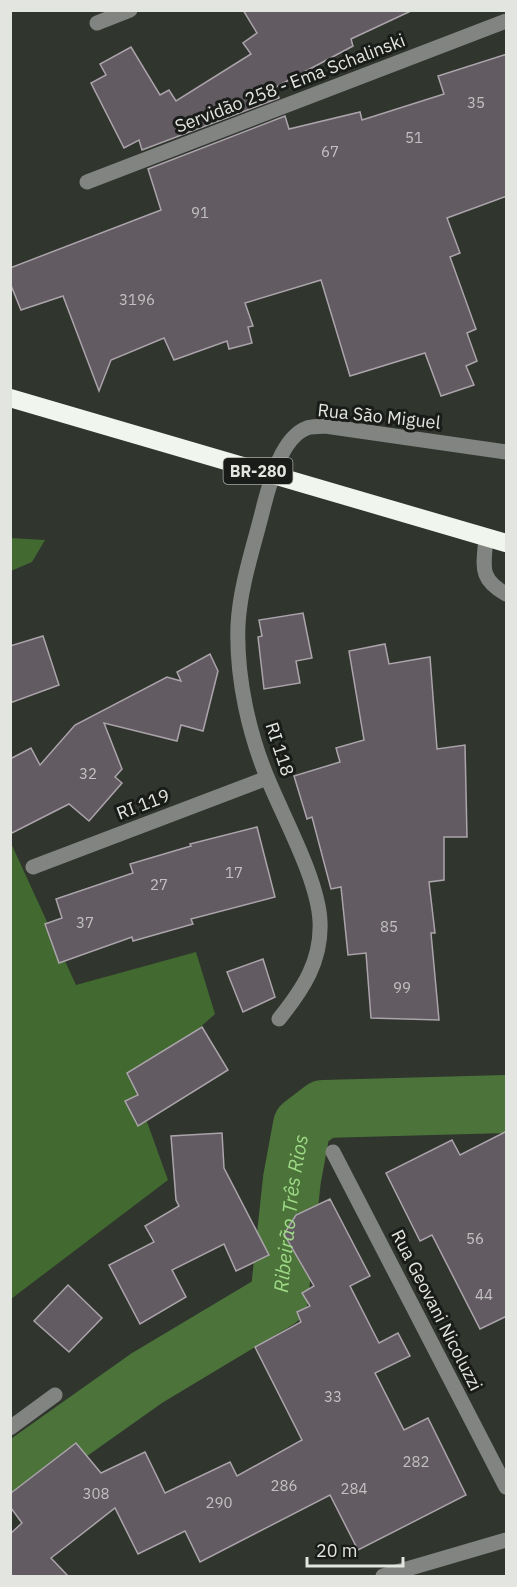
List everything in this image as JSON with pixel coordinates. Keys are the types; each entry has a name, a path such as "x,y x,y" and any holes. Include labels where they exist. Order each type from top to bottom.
{"highway":[{"name":"BR-280","path":"10,398 507,543"}],"street":[{"path":"97,23 130,10"},
{"name":"Servidão 258 - Ema Schalinski","path":"87,182 507,21"},
{"name":"Rua São Miguel","path":"271,475 293,436 307,428 325,426 507,452"},
{"name":"RI 118","path":"271,475 238,624 242,689 267,778 309,877 320,919 319,949 312,970 301,991 279,1018"},
{"path":"486,537 484,568 487,579 492,586 507,594"},
{"name":"RI 119","path":"33,867 267,778"},
{"name":"Rua Geovani Nicoluzzi","path":"333,1152 507,1487"},
{"path":"10,1428 55,1395"},
{"path":"383,1576 507,1540"}],"green space":[{"path":"10,538 45,540 32,562 11,571"},
{"path":"10,841 76,985 196,952 215,1014 134,1086 168,1180 11,1299"}],"building":[{"path":"243,10 413,10 351,39 353,46 276,87 279,98 142,150 139,140 124,148 91,83 106,75 100,64 131,47 160,95 169,90 176,101 251,54 243,43 257,33"},
{"path":"507,54 507,196 447,218 460,253 450,257 476,329 467,333 477,361 466,366 474,385 441,396 425,353 350,376 321,280 245,303 253,326 248,327 252,343 229,349 227,341 174,360 164,338 111,360 99,391 63,296 21,310 10,283 10,268 161,210 148,169 285,116 289,129 360,112 362,120 444,94 438,76"},
{"path":"303,613 312,658 296,661 300,683 264,689 258,637 262,636 259,620"},
{"path":"43,636 59,685 10,703 10,646"},
{"path":"385,644 389,664 430,657 437,749 465,745 467,837 444,837 444,880 429,882 435,933 431,933 439,1020 371,1018 366,953 348,955 341,887 331,889 312,817 307,819 294,776 340,762 336,748 364,740 349,651"},
{"path":"210,654 218,671 203,731 181,725 177,741 104,723 122,769 115,777 122,783 89,821 69,804 10,834 10,759 31,748 40,765 75,725 167,677 181,681 177,672"},
{"path":"257,827 275,897 191,919 193,924 133,941 132,937 59,963 45,924 62,918 56,899 133,873 130,864 191,846 190,844"},
{"path":"263,959 275,997 243,1012 227,972"},
{"path":"202,1027 228,1070 138,1126 125,1101 138,1095 127,1073"},
{"path":"507,1131 507,1316 480,1329 432,1235 420,1241 386,1173 452,1140 460,1155"},
{"path":"222,1133 224,1168 269,1255 236,1271 224,1244 172,1270 186,1297 140,1324 109,1265 154,1242 145,1226 179,1206 176,1200 171,1136"},
{"path":"330,1199 370,1276 350,1286 379,1343 398,1333 410,1356 375,1373 404,1430 428,1418 466,1495 358,1550 330,1495 200,1562 185,1531 138,1554 115,1508 51,1558 68,1576 10,1576 10,1534 22,1523 11,1508 11,1493 76,1443 101,1473 145,1452 165,1493 230,1462 237,1476 302,1440 255,1347 301,1322 297,1312 310,1306 302,1293 314,1286 284,1234 296,1215"},
{"path":"68,1285 102,1318 69,1352 34,1321"}],"waterway":[{"name":"Ribeirão Três Rios","path":"10,1475 147,1378 279,1299 292,1179 302,1125 323,1109 506,1104"}]}
